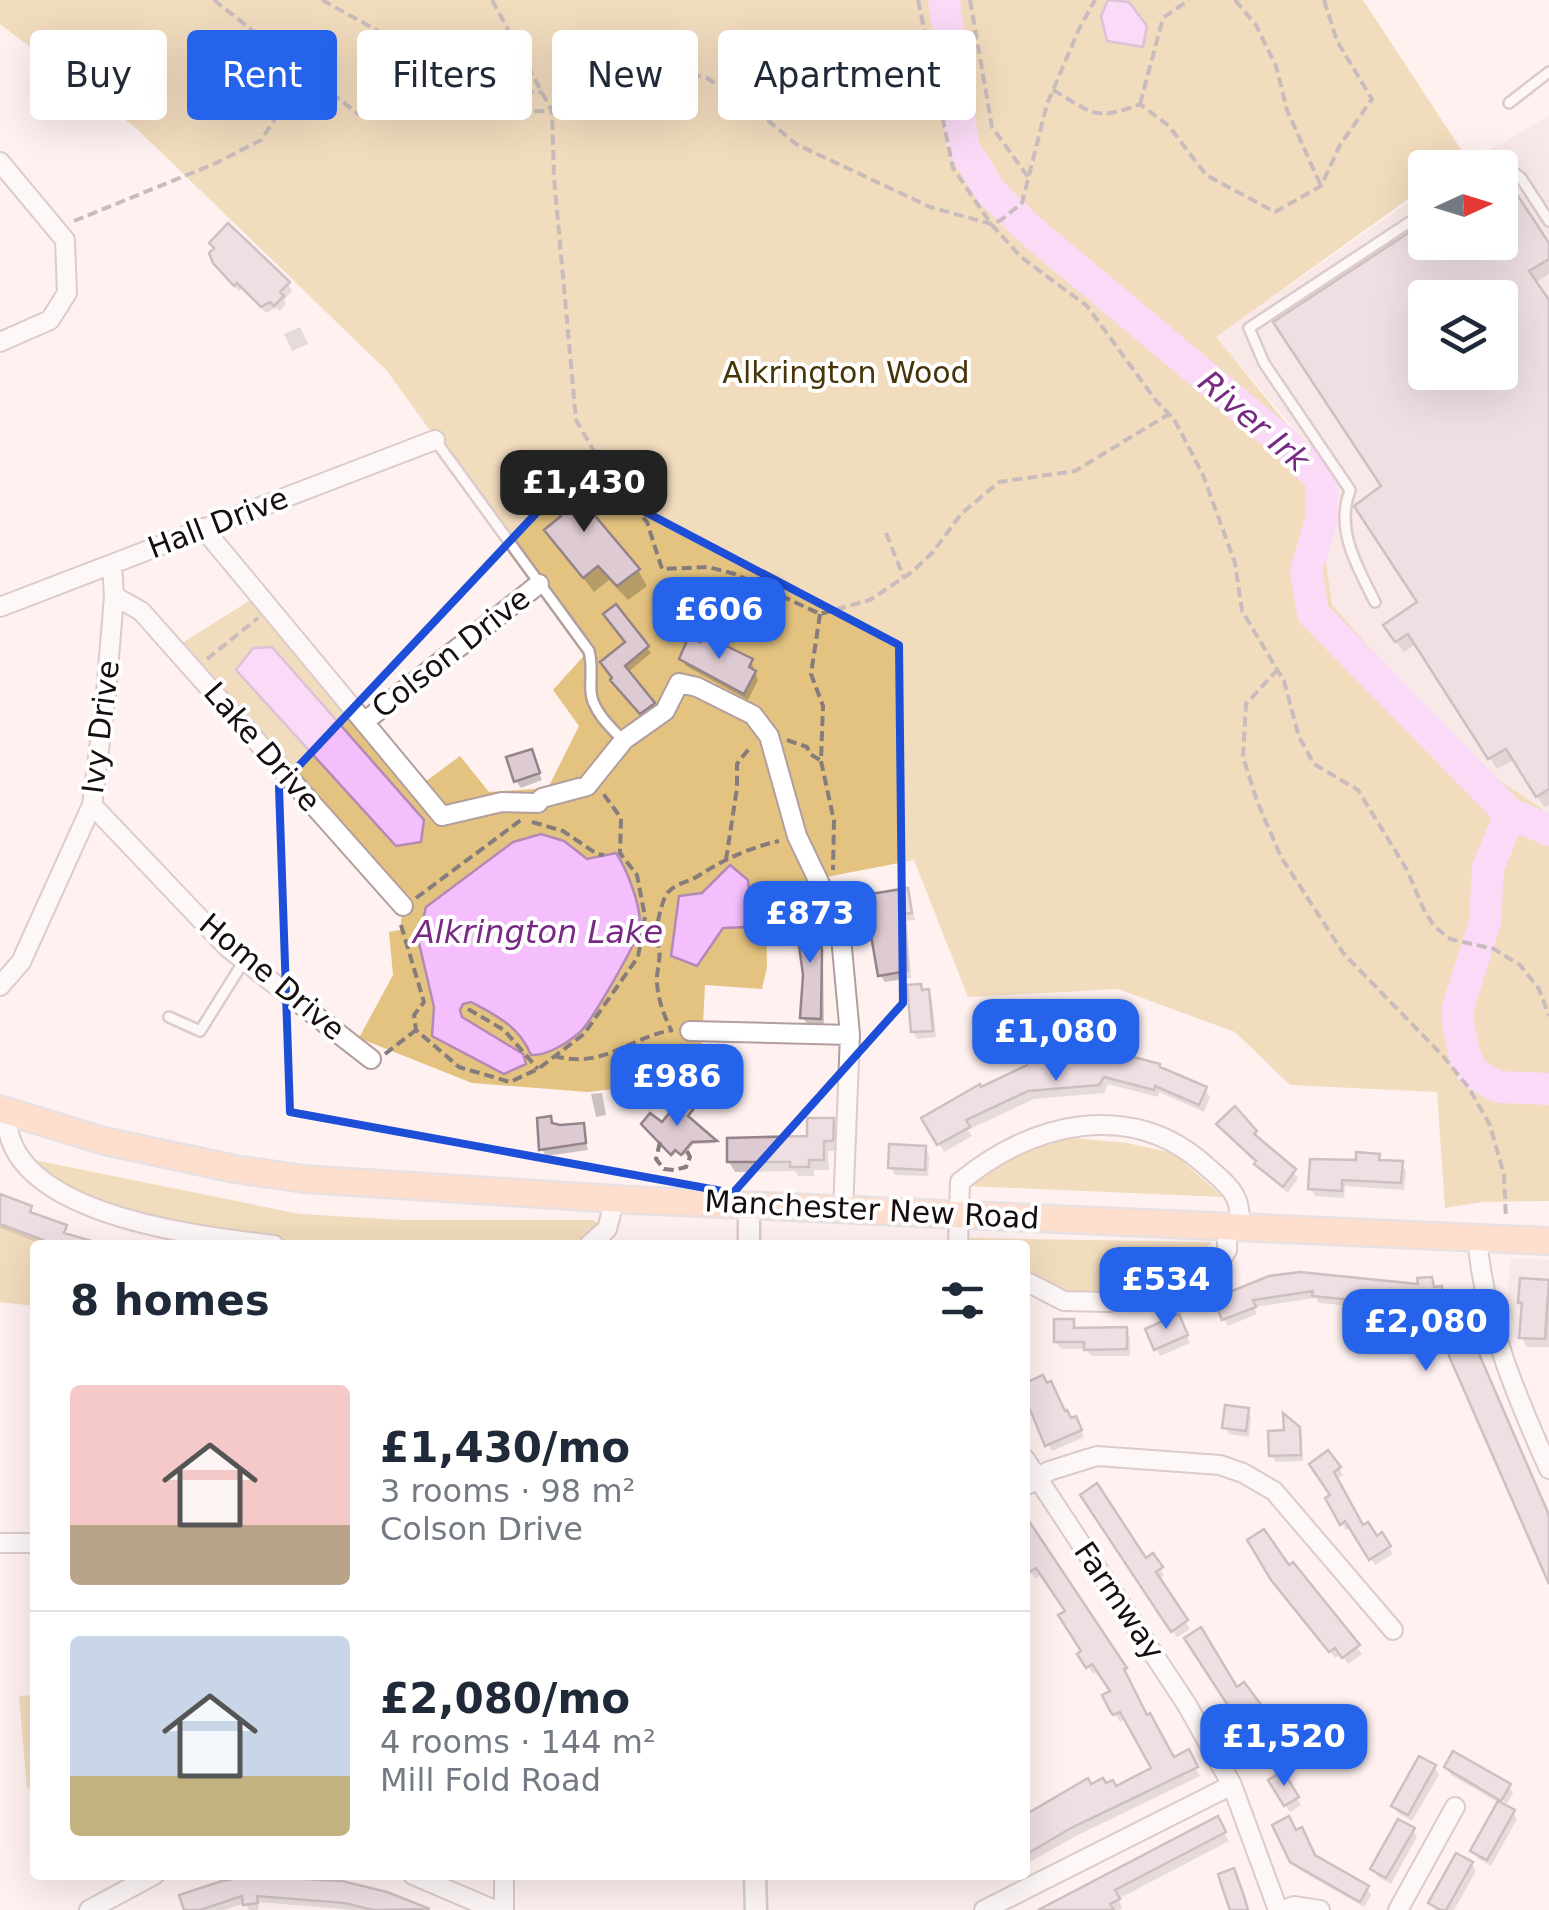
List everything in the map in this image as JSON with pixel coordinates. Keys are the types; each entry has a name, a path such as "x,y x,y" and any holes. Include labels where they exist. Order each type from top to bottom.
{"main road":[{"name":"Manchester New Road","path":"4,1110 104,1141 235,1169 322,1180 957,1216 1549,1240"}],"street":[{"path":"0,162 65,240 67,293 50,320 0,342"},
{"name":"Hall Drive","path":"0,607 435,440"},
{"name":"Colson Drive","path":"203,528 442,816 502,802 538,802 587,786"},
{"name":"Ivy Drive","path":"0,986 21,962 92,805 106,694 114,596 112,564"},
{"name":"Colson Drive","path":"364,722 539,584"},
{"name":"Lake Drive","path":"114,596 141,611 403,906"},
{"path":"587,786 624,740 665,710 679,683 697,687 753,715 769,736 798,836 840,926 850,1034 844,1210"},
{"name":"Home Drive","path":"92,805 227,947 371,1059"},
{"path":"690,1031 850,1034"},
{"path":"4,1110 6,1147 24,1177 75,1208 166,1233 229,1240"},
{"path":"958,1240 960,1182 998,1154 1051,1130 1100,1125 1160,1135 1181,1145 1236,1194 1240,1205 1220,1262 1188,1278 1110,1302 1064,1300 1030,1283"},
{"path":"595,1240 608,1230 615,1199"},
{"path":"749,1204 749,1240"},
{"path":"1476,1236 1490,1314 1540,1427 1549,1469"},
{"path":"1030,1482 1082,1458 1097,1456 1220,1465 1243,1473 1274,1491 1393,1630"},
{"name":"Farmway","path":"1030,1482 1187,1704 1232,1785 1280,1910"},
{"path":"0,1544 30,1543"},
{"path":"984,1910 1232,1785"},
{"path":"1398,1910 1455,1806"},
{"path":"89,1910 145,1880"},
{"path":"425,1880 495,1910"},
{"path":"504,1880 504,1910"},
{"path":"756,1880 756,1910"},
{"path":"1280,1910 1294,1906 1320,1910"}],"lane":[{"path":"1510,104 1549,72"},
{"path":"1518,176 1549,221"},
{"path":"1375,602 1349,552 1344,506 1350,490 1264,362 1249,328 1408,223"},
{"path":"435,440 589,651 594,671 590,694 624,740"},
{"path":"169,1016 200,1031 244,960"}],"path":[{"path":"214,0 252,30"},
{"path":"322,0 488,92 542,92"},
{"path":"337,97 358,114 552,111 492,0"},
{"path":"918,0 953,168 991,224 1021,257 1087,306 1169,414 1203,476 1235,563 1242,611 1278,670 1300,737 1314,764 1358,790 1407,870 1434,926 1450,940 1494,949 1520,965 1539,989 1549,1016"},
{"path":"970,0 992,127 1028,178"},
{"path":"698,76 752,108 796,144 930,207 991,224 1022,203 1053,90 1096,0"},
{"path":"1140,104 1163,18 1190,0"},
{"path":"1236,0 1256,25 1276,66 1287,110 1321,186"},
{"path":"1140,104 1169,126 1206,175 1275,212 1321,186 1340,145 1372,99 1337,41 1324,0"},
{"path":"1053,90 1091,112 1109,116 1140,104"},
{"path":"56,230 214,164 261,140 274,120"},
{"path":"552,120 576,420 601,464 647,522 662,569 678,571 708,566 736,574 820,614 870,600 904,578 933,552 961,514 999,482 1075,471 1169,414"},
{"path":"580,475 601,464"},
{"path":"886,532 904,578"},
{"path":"193,669 270,609"},
{"path":"820,614 812,674 823,706 821,761 834,821 835,861"},
{"path":"1278,670 1246,704 1243,757 1257,802 1280,857 1344,954 1469,1088 1490,1125 1504,1175 1507,1238"},
{"path":"726,860 737,764 748,748 769,736 806,748 821,761"},
{"path":"587,786 604,793 621,818 620,853 638,875 645,917 638,957 584,1034 538,1068 510,1082 459,1067 416,1030 414,1015 424,1002 400,930 403,906 524,818 563,832 596,854 604,855"},
{"path":"554,1056 590,1060 608,1056 646,1036 670,1030 656,979 661,952 654,936 665,894 706,868 750,848 798,836"},
{"path":"642,934 654,936"},
{"path":"468,1009 504,1030 538,1068"},
{"path":"390,1052 416,1030"},
{"path":"660,1142 656,1154 659,1166 674,1170 686,1167 690,1157 686,1149"},
{"path":"673,1182 674,1170"}],"highlighted area":[{"path":"573,474 899,645 903,1003 733,1193 290,1112 279,787"}],"shaded area":[{"path":"1549,116 1549,817 1472,762 1332,605 1326,562 1334,492 1318,456 1215,337 1408,203 1408,260 1518,260 1518,150 1490,150"},
{"path":"1511,1258 1549,1260 1549,1338 1515,1338 1507,1297"}],"green space":[{"name":"Alkrington Wood","path":"0,0 1363,0 1461,150 1408,150 1408,199 1216,337 1290,428 1318,456 1334,492 1326,562 1332,605 1472,762 1549,817 1549,1201 1482,1202 1445,1208 1437,1092 1290,1085 1235,1032 1118,989 968,997 914,860 765,889 767,967 762,989 705,985 701,1066 622,1088 588,1092 472,1083 359,1038 393,975 389,932 400,930 403,906 174,648 254,598 421,785 460,756 489,792 548,788 579,726 553,690 589,650 387,371 126,120 167,120 167,30 30,30 30,47 0,24"},
{"path":"1062,1137 1127,1143 1173,1153 1223,1197 967,1186 1003,1158"},
{"path":"29,1159 300,1214 401,1220 593,1220 607,1229 595,1240 255,1240 143,1226 50,1193"},
{"path":"0,1224 43,1239 30,1240 30,1305 0,1302"},
{"path":"967,1238 1212,1242 1182,1274 1129,1290 1092,1294 1059,1289 1030,1275 1030,1240"},
{"path":"30,1695 27,1789 19,1696"}],"water":[{"path":"1108,0 1129,2 1147,26 1143,47 1107,41 1101,16"},
{"path":"272,647 424,820 421,842 396,846 236,670 253,648"},
{"name":"Alkrington Lake","path":"541,834 564,841 587,859 616,853 632,888 640,926 623,964 585,1026 549,1051 531,1055 520,1036 506,1023 471,1002 463,1004 462,1017 523,1054 526,1064 504,1074 432,1036 434,1007 418,939 426,907 513,842"},
{"path":"730,865 748,880 749,927 723,928 697,966 671,956 679,896 702,893"}],"building":[{"path":"1518,196 1549,243 1549,259 1529,271 1549,300 1549,789 1536,797 1506,749 1488,759 1408,634 1395,642 1383,625 1417,602 1354,506 1381,486 1273,322 1408,233 1408,260 1518,260"},
{"path":"228,223 290,282 274,306 270,302 261,307 213,263 209,253 214,248 209,243"},
{"path":"557,471 640,569 617,586 598,566 583,578 544,530 561,516 538,488"},
{"path":"616,604 649,646 625,666 655,703 640,714 610,680 600,662 625,642 603,614"},
{"path":"704,635 753,659 749,667 756,671 744,694 679,659 689,636 700,642"},
{"path":"532,749 540,773 514,782 506,757"},
{"path":"908,888 912,913 904,914 908,971 878,976 864,895"},
{"path":"814,912 822,950 821,1019 800,1018 803,975 795,916"},
{"path":"921,984 922,990 929,989 933,1031 911,1032 907,985"},
{"path":"1070,1040 1071,1057 1119,1053 1160,1064 1207,1087 1199,1105 1155,1086 1154,1090 1104,1077 1099,1085 1028,1091 966,1120 970,1127 937,1145 921,1118 980,1084 981,1087 1027,1065 1026,1047"},
{"path":"682,1097 695,1107 688,1116 717,1141 692,1142 681,1155 675,1150 671,1155 641,1124 650,1113 662,1122"},
{"path":"1235,1106 1257,1131 1254,1134 1296,1169 1283,1187 1254,1164 1256,1161 1216,1124"},
{"path":"551,1116 552,1123 560,1125 584,1123 586,1143 539,1150 537,1118"},
{"path":"807,1118 834,1118 833,1141 824,1141 824,1160 809,1160 809,1167 790,1167 790,1162 727,1162 727,1138 807,1136"},
{"path":"889,1144 926,1146 925,1170 888,1168"},
{"path":"1356,1152 1380,1154 1379,1160 1403,1161 1401,1183 1342,1180 1342,1191 1308,1189 1310,1159 1356,1160"},
{"path":"0,1194 32,1206 30,1212 67,1225 64,1233 88,1240 43,1240 0,1224"},
{"path":"1300,1272 1418,1284 1417,1278 1432,1277 1434,1287 1442,1286 1445,1318 1452,1314 1469,1350 1476,1347 1549,1515 1549,1584 1428,1308 1312,1296 1313,1291 1253,1300 1256,1307 1222,1320 1210,1300 1269,1276"},
{"path":"1520,1278 1549,1280 1545,1339 1519,1338"},
{"path":"1179,1314 1188,1335 1154,1350 1145,1329"},
{"path":"1054,1319 1074,1319 1074,1328 1127,1327 1127,1349 1084,1350 1084,1342 1054,1342"},
{"path":"1043,1375 1047,1383 1051,1381 1065,1411 1071,1418 1076,1416 1082,1430 1045,1446 1030,1409 1030,1381"},
{"path":"1225,1405 1249,1408 1246,1431 1222,1428"},
{"path":"1283,1413 1300,1427 1301,1455 1269,1456 1268,1431 1284,1430"},
{"path":"1328,1450 1341,1467 1334,1472 1363,1525 1368,1522 1377,1536 1382,1532 1391,1546 1369,1560 1345,1521 1340,1525 1325,1498 1330,1495 1309,1464"},
{"path":"1097,1483 1146,1558 1153,1553 1163,1567 1156,1572 1188,1620 1171,1632 1080,1495"},
{"path":"1030,1522 1127,1668 1124,1669 1147,1715 1150,1713 1174,1757 1189,1749 1198,1767 1030,1852 1030,1812 1088,1778 1091,1784 1103,1778 1106,1783 1113,1780 1116,1786 1151,1768 1120,1712 1113,1715 1110,1711 1102,1695 1110,1691 1092,1664 1086,1668 1077,1654 1081,1651 1058,1615 1065,1611 1036,1568 1030,1572"},
{"path":"1264,1529 1289,1565 1293,1562 1360,1645 1342,1658 1335,1648 1329,1652 1271,1580 1247,1540"},
{"path":"1201,1627 1237,1687 1244,1682 1268,1714 1259,1720 1280,1754 1266,1764 1184,1638"},
{"path":"1453,1751 1511,1784 1501,1801 1444,1767"},
{"path":"1419,1756 1436,1765 1408,1815 1391,1806"},
{"path":"1283,1771 1299,1797 1284,1806 1268,1780"},
{"path":"1498,1801 1515,1810 1487,1860 1470,1851"},
{"path":"1218,1816 1226,1832 1115,1890 1120,1899 1110,1904 1114,1910 1038,1910"},
{"path":"1289,1816 1296,1830 1302,1827 1315,1855 1369,1886 1360,1902 1290,1862 1272,1825"},
{"path":"1398,1819 1415,1828 1386,1878 1370,1869"},
{"path":"1456,1853 1473,1862 1446,1910 1441,1910 1428,1903"},
{"path":"1234,1868 1248,1910 1230,1910 1223,1890 1218,1874"},
{"path":"222,1881 342,1881 387,1892 430,1909 373,1910 345,1903 257,1896 258,1903 243,1905 242,1896 200,1910 184,1910 179,1895"}],"waterway":[{"name":"River Irk","path":"944,0 963,147 991,192 1030,230 1288,446 1322,480 1321,521 1306,571 1313,613 1510,814 1549,830"},
{"path":"1510,814 1488,868 1485,922 1458,1007 1458,1023 1465,1057 1473,1073 1499,1087 1549,1089"}]}
